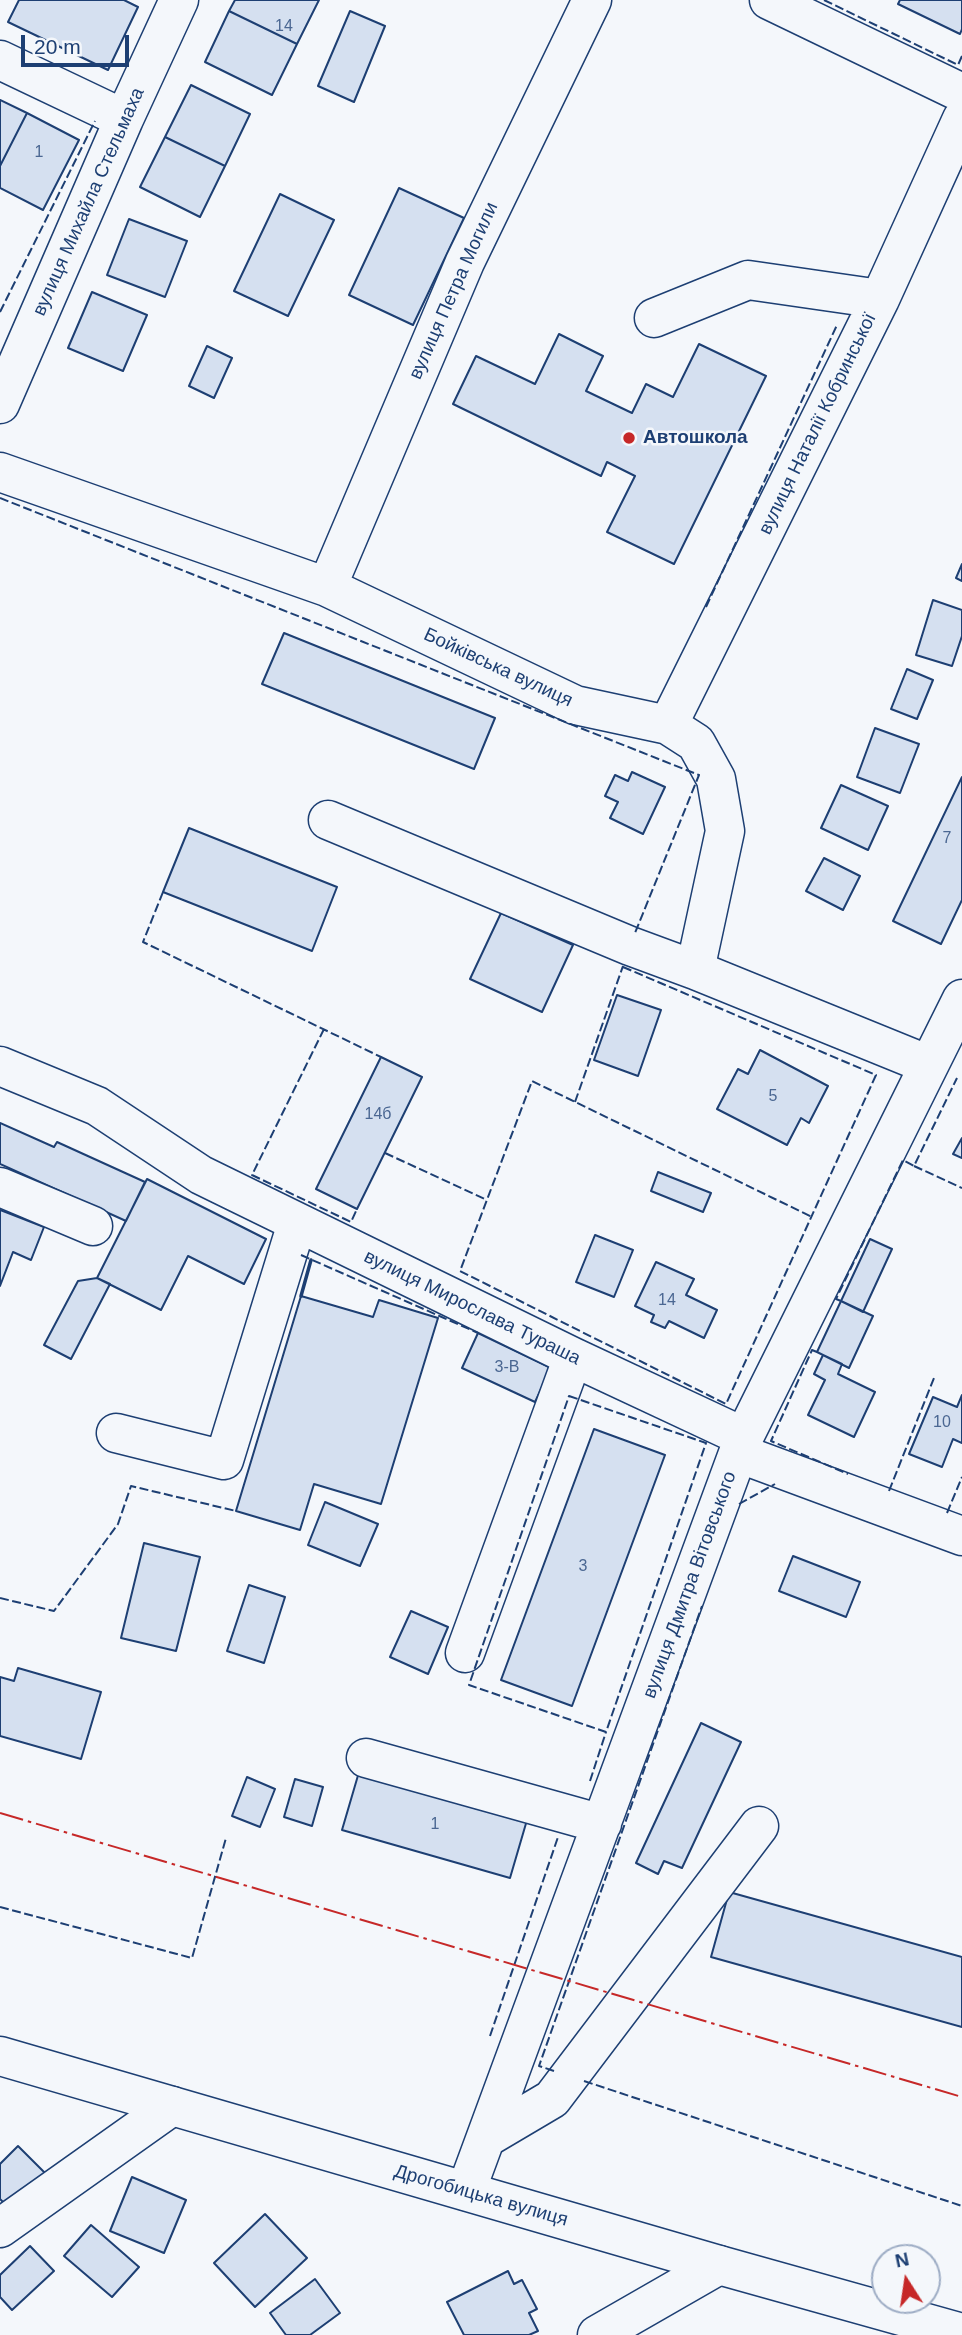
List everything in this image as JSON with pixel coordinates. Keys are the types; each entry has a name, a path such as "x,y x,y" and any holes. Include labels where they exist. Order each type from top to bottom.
{"street":[{"name":"вулиця Михайла Стельмаха","path":"0,404 179,0"},
{"name":"вулиця Петра Могили","path":"327,587 465,261 592,0"},
{"path":"768,0 962,93"},
{"path":"0,60 124,119"},
{"name":"вулиця Наталії Кобринської","path":"668,725 880,299 962,119"},
{"path":"654,318 748,281 880,299"},
{"name":"Бойківська вулиця","path":"0,472 327,587 575,705 668,725 696,743 716,779 725,831 695,970"},
{"path":"328,820 695,970 942,1061"},
{"name":"вулиця Дмитра Вітовського","path":"466,2191 741,1445 942,1061 962,999"},
{"name":"вулиця Мирослава Тураша","path":"0,1066 97,1106 201,1175 573,1357 741,1445 962,1536"},
{"path":"0,1187 93,1226"},
{"path":"116,1433 224,1460 297,1223"},
{"path":"465,1653 573,1357"},
{"path":"366,1758 603,1824"},
{"path":"486,2138 552,2099 760,1826"},
{"name":"Дрогобицька вулиця","path":"0,2056 962,2333"},
{"path":"0,2228 172,2106"},
{"path":"597,2335 719,2265"}],"building":[{"path":"19,0 124,0 138,7 108,70 8,22"},
{"path":"235,0 319,0 297,44 229,11"},
{"path":"900,0 962,0 960,34 898,4"},
{"path":"229,11 297,44 272,95 205,62"},
{"path":"350,11 385,26 354,102 318,86"},
{"path":"191,85 250,114 225,166 165,137"},
{"path":"0,100 27,113 0,166"},
{"path":"27,113 79,140 43,210 0,188 0,166"},
{"path":"165,137 225,166 200,217 140,187"},
{"path":"399,188 464,218 413,325 349,295"},
{"path":"280,194 334,220 288,316 234,291"},
{"path":"129,219 187,241 165,297 107,275"},
{"path":"92,292 147,315 123,371 68,348"},
{"name":"Автошкола","path":"559,334 603,356 586,391 632,413 646,384 673,397 699,344 766,376 674,564 607,532 635,476 607,462 601,476 453,404 476,356 535,384"},
{"path":"207,346 232,358 214,398 189,386"},
{"path":"962,564 962,581 956,578"},
{"path":"933,600 962,610 962,636 952,666 916,655"},
{"path":"284,633 495,718 474,769 262,684"},
{"path":"907,669 933,680 917,719 891,709"},
{"path":"875,728 919,744 900,793 857,777"},
{"path":"632,772 665,787 643,834 610,818 618,802 605,796 615,775 628,781"},
{"path":"962,777 962,900 941,944 893,921"},
{"path":"841,785 888,806 868,850 821,828"},
{"path":"189,828 337,887 312,951 163,892"},
{"path":"824,858 860,876 843,910 806,891"},
{"path":"501,913 573,945 542,1012 470,979"},
{"path":"617,995 661,1010 638,1076 594,1060"},
{"path":"760,1050 828,1086 809,1123 801,1118 787,1145 717,1109 738,1069 748,1074"},
{"path":"381,1057 422,1077 357,1209 316,1189"},
{"path":"0,1123 54,1147 57,1142 145,1182 126,1221 0,1164"},
{"path":"962,1138 962,1158 953,1154"},
{"path":"658,1172 711,1193 703,1212 651,1191"},
{"path":"147,1179 266,1239 244,1284 188,1256 161,1310 97,1278"},
{"path":"0,1210 44,1227 31,1260 13,1252 0,1286"},
{"path":"595,1235 633,1250 614,1297 576,1282"},
{"path":"870,1239 892,1249 863,1312 841,1301"},
{"path":"656,1262 694,1279 686,1295 717,1310 704,1338 669,1321 665,1328 651,1322 654,1315 635,1306"},
{"path":"97,1278 110,1284 71,1359 44,1345 78,1281"},
{"path":"301,1296 373,1317 379,1300 438,1318 381,1504 314,1484 300,1530 236,1511"},
{"path":"841,1301 873,1316 849,1368 817,1352"},
{"path":"478,1333 551,1368 535,1402 462,1368"},
{"path":"823,1355 842,1364 838,1374 875,1392 854,1437 808,1415 825,1380 814,1374"},
{"path":"962,1395 962,1443 953,1439 942,1467 909,1454 933,1397 957,1407"},
{"path":"594,1429 665,1455 572,1706 501,1680"},
{"path":"325,1502 378,1524 360,1566 308,1545"},
{"path":"144,1543 200,1557 176,1651 121,1638"},
{"path":"793,1556 860,1582 846,1617 779,1591"},
{"path":"249,1585 285,1597 264,1663 227,1651"},
{"path":"411,1611 448,1627 428,1674 390,1657"},
{"path":"18,1668 101,1692 81,1759 0,1736 0,1677 14,1681"},
{"path":"701,1723 741,1742 682,1868 664,1861 658,1874 636,1863"},
{"path":"359,1772 527,1820 510,1878 342,1830"},
{"path":"247,1777 275,1789 260,1827 232,1816"},
{"path":"295,1779 323,1787 312,1826 284,1817"},
{"path":"729,1892 962,1957 962,2027 711,1957"},
{"path":"18,2146 46,2174 10,2209 0,2199 0,2164"},
{"path":"132,2177 186,2200 164,2253 110,2231"},
{"path":"265,2214 307,2258 255,2307 214,2263"},
{"path":"91,2225 139,2267 112,2297 64,2256"},
{"path":"30,2246 54,2271 12,2310 0,2297 0,2275"},
{"path":"508,2271 514,2284 522,2280 537,2309 529,2313 538,2331 529,2335 464,2335 447,2302"},
{"path":"315,2279 340,2313 310,2335 286,2335 270,2313"}],"fence":[{"path":"824,0 958,65 962,56"},
{"path":"0,312 95,121"},
{"path":"706,607 837,325"},
{"path":"0,498 699,775 635,933"},
{"path":"163,892 143,942 381,1057"},
{"path":"575,1102 623,966"},
{"path":"623,967 876,1075 726,1404 460,1271 532,1081 812,1217"},
{"path":"324,1029 252,1175 351,1222 357,1209"},
{"path":"841,1301 836,1299 903,1160 914,1166 957,1078"},
{"path":"385,1153 487,1200"},
{"path":"914,1166 962,1188"},
{"path":"301,1255 478,1333"},
{"path":"817,1352 812,1350 771,1441 848,1474"},
{"path":"889,1491 934,1378"},
{"path":"569,1396 706,1443 606,1732 469,1685 569,1396"},
{"path":"947,1513 962,1477"},
{"path":"739,1504 775,1484"},
{"path":"0,1598 54,1611 118,1524 131,1486 236,1511"},
{"path":"554,2071 539,2066 702,1606"},
{"path":"590,1781 606,1732"},
{"path":"490,2036 558,1837"},
{"path":"0,1907 192,1958 226,1838"},
{"path":"584,2081 962,2206"}],"wall":[{"path":"301,1296 311,1260"}],"power":[{"path":"0,1813 962,2097"}],"place":[{"name":"Автошкола","path":"629,438"}]}
